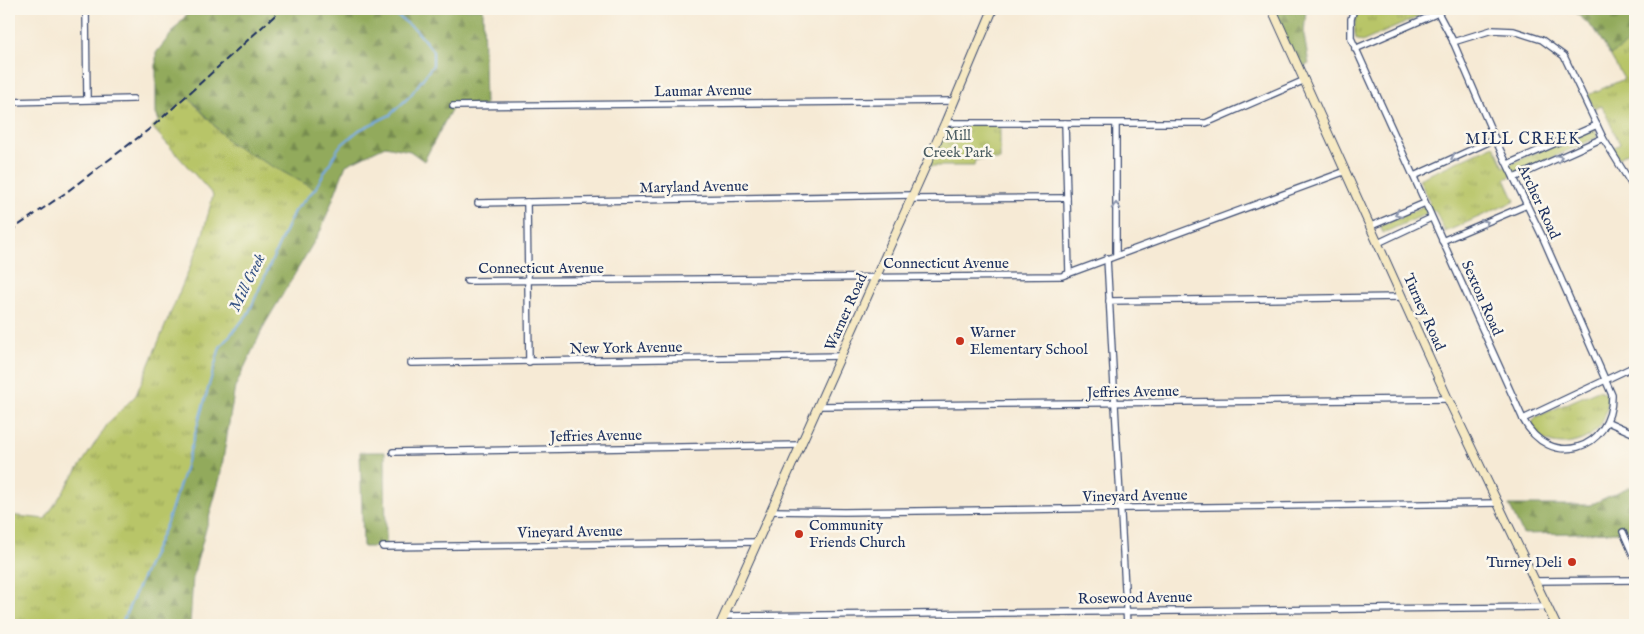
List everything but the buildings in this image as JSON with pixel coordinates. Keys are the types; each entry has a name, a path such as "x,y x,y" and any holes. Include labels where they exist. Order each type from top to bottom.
{"main road":[{"name":"Warner Road","path":"720,625 945,123 993,9"},
{"name":"Turney Road","path":"1272,9 1448,399 1556,625"}],"street":[{"path":"86,9 87,100"},
{"path":"1354,9 1350,30 1355,49 1437,11"},
{"name":"Archer Road","path":"1437,11 1453,42 1495,139 1606,380"},
{"path":"1453,42 1492,30 1514,31 1542,40 1564,56 1603,138 1635,190"},
{"name":"Sexton Road","path":"1355,49 1529,431 1539,441 1562,449 1575,448 1590,442 1598,436 1608,422"},
{"path":"945,123 1116,124 1206,122 1305,80"},
{"path":"9,102 133,99"},
{"name":"Laumar Avenue","path":"453,106 954,101"},
{"path":"1066,123 1069,273"},
{"path":"1116,124 1116,255"},
{"path":"1508,164 1597,125"},
{"path":"1514,178 1603,138"},
{"path":"1414,176 1495,139"},
{"name":"Connecticut Avenue","path":"467,281 528,282 877,276 1062,276 1346,171"},
{"name":"Maryland Avenue","path":"478,203 911,197 1067,198"},
{"path":"527,202 529,362"},
{"path":"1370,226 1425,203"},
{"path":"1442,241 1527,205"},
{"path":"1378,243 1431,218"},
{"path":"1107,258 1127,625"},
{"path":"1109,301 1402,297"},
{"name":"New York Avenue","path":"411,363 841,356"},
{"path":"1523,418 1635,366"},
{"path":"1606,380 1612,395 1608,422 1635,434"},
{"name":"Jeffries Avenue","path":"819,406 1448,399"},
{"name":"Jeffries Avenue","path":"393,452 800,445"},
{"name":"Vineyard Avenue","path":"771,511 1498,503"},
{"path":"1624,532 1635,558"},
{"name":"Vineyard Avenue","path":"383,547 757,542"},
{"path":"1535,581 1635,580"},
{"name":"Rosewood Avenue","path":"724,616 1126,610 1547,607"}],"green space":[{"path":"191,9 483,9 485,106 453,106 424,161 410,151 385,146 346,165 321,230 265,324 235,387 220,478 193,576 190,625 121,625 166,525 184,472 220,347 248,314 294,211 315,189 231,144 188,96 159,121 156,114 156,53"},
{"path":"1272,9 1306,9 1304,35 1309,64 1299,69"},
{"path":"1359,9 1429,9 1425,14 1362,42 1356,39 1355,31"},
{"path":"1572,9 1635,9 1635,149 1618,158 1613,148 1620,144 1602,106 1594,109 1588,95 1624,79 1596,31"},
{"path":"1572,9 1635,9 1635,39 1610,55 1596,31"},
{"path":"187,96 231,144 315,189 294,211 248,314 220,348 184,472 166,525 121,625 9,625 9,515 45,519 109,422 136,395 201,241 213,195 152,127"},
{"name":"Mill Creek Park","path":"945,123 1000,123 1000,160 975,160 974,166 925,166"},
{"path":"1594,127 1598,137 1505,179 1515,201 1445,232 1435,210 1383,233 1380,226 1430,203 1419,179 1494,145 1504,167"},
{"path":"1598,390 1606,393 1607,407 1600,425 1591,435 1567,444 1544,440 1536,433 1532,423 1536,417"},
{"path":"360,452 385,452 386,547 363,547"},
{"path":"1629,487 1635,487 1635,527 1623,532 1523,534 1509,505 1590,505"}],"waterway":[{"name":"Mill Creek","path":"121,625 166,525 184,472 220,347 248,314 294,211 315,189 339,147 359,130 390,115 410,96 433,65 433,51 416,30 388,9"}],"railway":[{"path":"9,232 64,194 152,127 282,9"}],"place":[{"name":"Warner Elementary School","path":"960,341"},
{"name":"Community Friends Church","path":"799,534"},
{"name":"Turney Deli","path":"1572,562"}],"district":[{"name":"MILL CREEK","path":"1523,140"}]}
